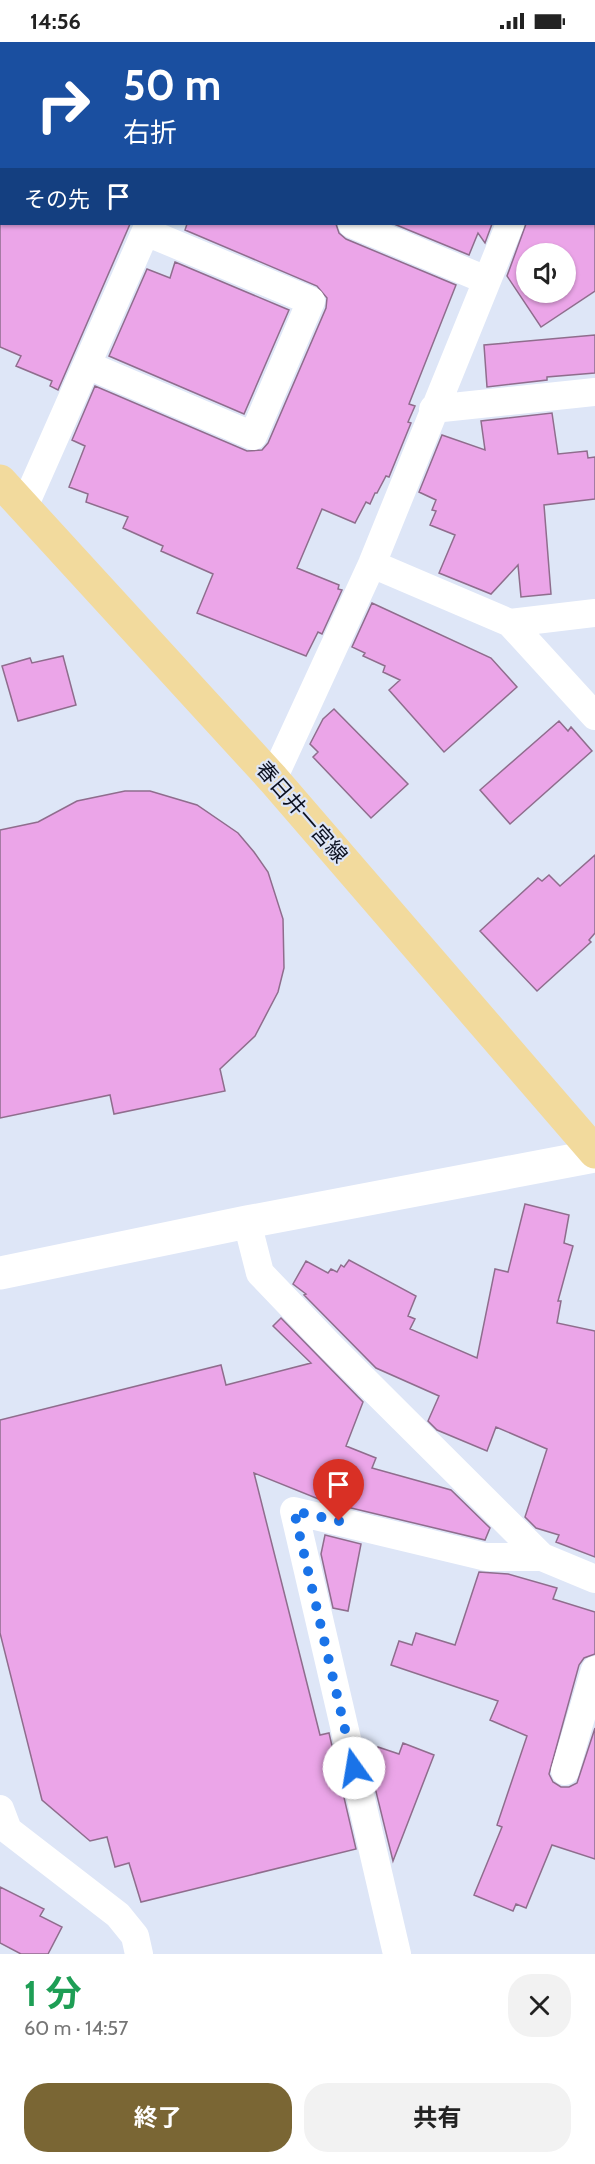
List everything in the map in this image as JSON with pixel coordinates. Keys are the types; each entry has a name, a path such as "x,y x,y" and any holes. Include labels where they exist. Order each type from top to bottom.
{"main road":[{"name":"春日井一宮線","path":"0,481 273,779 595,1154"}],"street":[{"path":"354,225 486,280"},
{"path":"273,779 372,564 510,225"},
{"path":"24,507 147,228 310,301 253,436 87,365"},
{"path":"433,409 595,392"},
{"path":"372,564 510,622 595,716"},
{"path":"510,622 595,613"},
{"path":"0,1273 595,1154"},
{"path":"247,1222 260,1273 328,1344 542,1557 595,1579"},
{"path":"397,1954 294,1511 407,1536 486,1557 542,1557"},
{"path":"565,1771 595,1670"},
{"path":"0,1809 8,1830 118,1915 135,1936 139,1954"}],"building":[{"path":"0,225 130,225 58,390 50,386 52,381 16,366 21,356 0,347"},
{"path":"187,225 336,225 339,233 346,239 456,285 409,404 415,406 408,422 411,423 389,477 386,476 370,504 366,502 355,523 322,509 297,568 339,585 338,589 342,590 322,634 318,632 306,656 197,613 213,574 161,551 163,546 123,528 128,517 86,502 88,494 69,487 85,446 72,440 95,386 247,451 262,450 268,443 326,308 327,298 317,286 185,230"},
{"path":"396,225 492,225 485,243 478,233 469,255"},
{"path":"526,225 595,225 595,291 541,327 525,303 576,303 576,243 519,243"},
{"path":"516,251 516,290 507,276"},
{"path":"175,262 289,310 244,414 109,356 147,269 170,278"},
{"path":"595,335 595,373 547,377 547,380 487,387 484,345"},
{"path":"552,413 558,454 587,451 588,458 595,457 595,499 544,505 551,594 521,597 518,565 491,594 439,573 455,535 430,525 436,511 432,510 436,500 419,492 442,435 485,450 481,421"},
{"path":"372,603 491,658 517,687 444,752 389,690 400,680 383,672 385,666 363,656 365,653 352,647"},
{"path":"63,656 76,705 18,721 2,666 30,658 32,663"},
{"path":"334,709 408,784 371,818 313,757 318,752 310,744 323,719"},
{"path":"559,721 568,731 571,727 592,751 510,824 480,790"},
{"path":"125,791 150,791 197,805 238,833 254,852 268,872 283,919 284,968 278,992 255,1036 220,1069 225,1091 114,1114 110,1095 0,1118 0,830 38,822 77,801"},
{"path":"595,855 595,933 589,940 591,942 537,991 480,931 538,878 542,881 549,875 560,886"},
{"path":"525,1204 569,1215 564,1243 573,1246 558,1301 561,1301 557,1323 595,1331 595,1557 556,1542 559,1535 536,1528 525,1517 547,1449 496,1427 487,1451 437,1430 428,1421 439,1396 376,1368 304,1295 306,1294 293,1284 306,1261 328,1273 331,1269 337,1272 341,1265 344,1267 349,1260 416,1296 408,1316 415,1319 410,1329 477,1358 495,1269 508,1272"},
{"path":"281,1318 363,1402 346,1446 376,1458 372,1468 451,1490 490,1528 485,1540 326,1502 254,1473 320,1735 329,1733 356,1849 141,1902 129,1863 115,1867 107,1837 90,1841 42,1800 0,1633 0,1420 221,1365 226,1385 311,1363 273,1326"},
{"path":"325,1535 361,1544 348,1611 333,1608 321,1554"},
{"path":"479,1572 508,1574 557,1588 553,1599 595,1612 595,1654 584,1658 579,1665 549,1774 553,1782 561,1787 569,1787 577,1783 595,1728 595,1859 552,1845 526,1908 516,1904 513,1911 474,1895 502,1827 497,1825 527,1736 490,1720 498,1701 391,1665 399,1641 412,1645 416,1633 455,1645"},
{"path":"403,1743 434,1755 393,1861 370,1767 378,1747 399,1754"},
{"path":"0,1887 44,1909 40,1916 62,1927 48,1954 21,1954 0,1943"}],"route":[{"path":"339,1521 294,1511 354,1768"}]}
